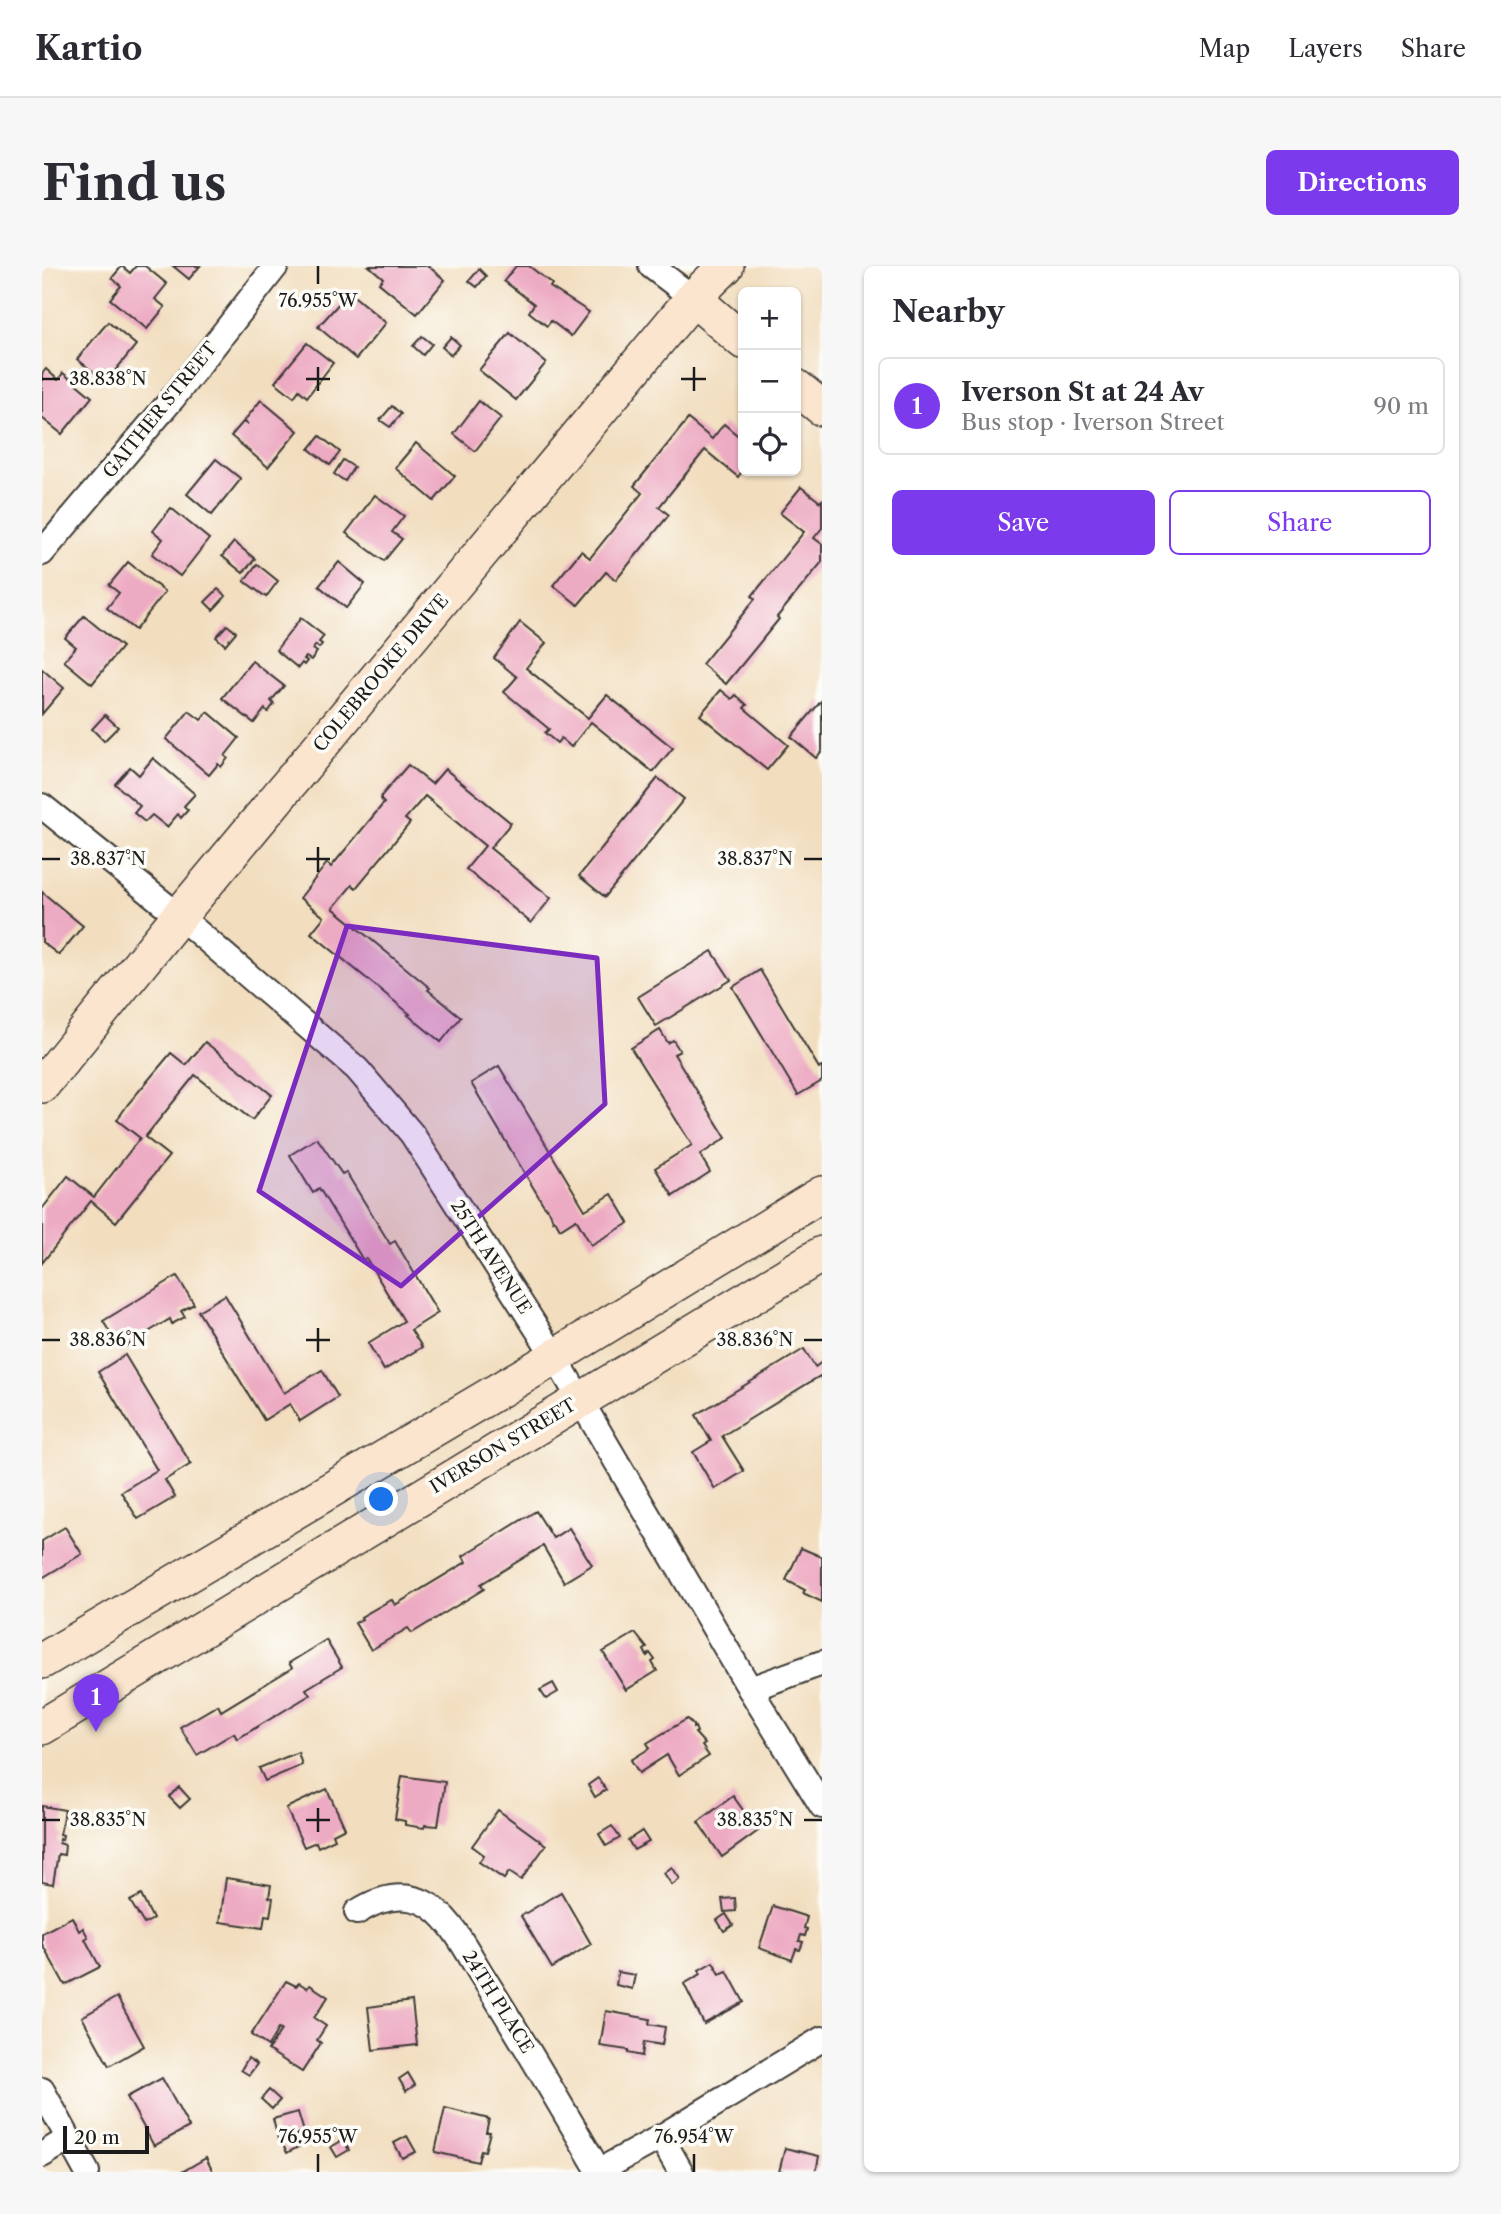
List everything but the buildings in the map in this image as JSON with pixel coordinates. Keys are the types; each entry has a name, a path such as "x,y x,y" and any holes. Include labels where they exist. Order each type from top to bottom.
{"main road":[{"name":"COLEBROOKE DRIVE","path":"42,1085 692,298 726,266"},
{"path":"692,298 738,337"},
{"path":"801,391 822,408"},
{"path":"42,1661 555,1357 822,1194"},
{"name":"IVERSON STREET","path":"42,1727 822,1254"}],"street":[{"name":"GAITHER STREET","path":"42,553 173,398 276,266"},
{"path":"651,266 692,298"},
{"name":"25TH AVENUE","path":"42,806 179,916 357,1069 412,1134 555,1357 822,1806"},
{"path":"750,1689 822,1663"},
{"name":"24TH PLACE","path":"357,1912 378,1902 399,1898 422,1901 434,1909 454,1932 511,2021 598,2171"},
{"path":"598,2171 661,2137 822,2039"},
{"path":"42,2090 86,2172"},
{"path":"661,2137 681,2172"},
{"path":"42,2155 68,2139"}],"highlighted area":[{"path":"347,926 597,958 605,1104 401,1286 259,1191"}],"place":[{"name":"Iverson St at 24 Av","path":"96,1732"}]}
